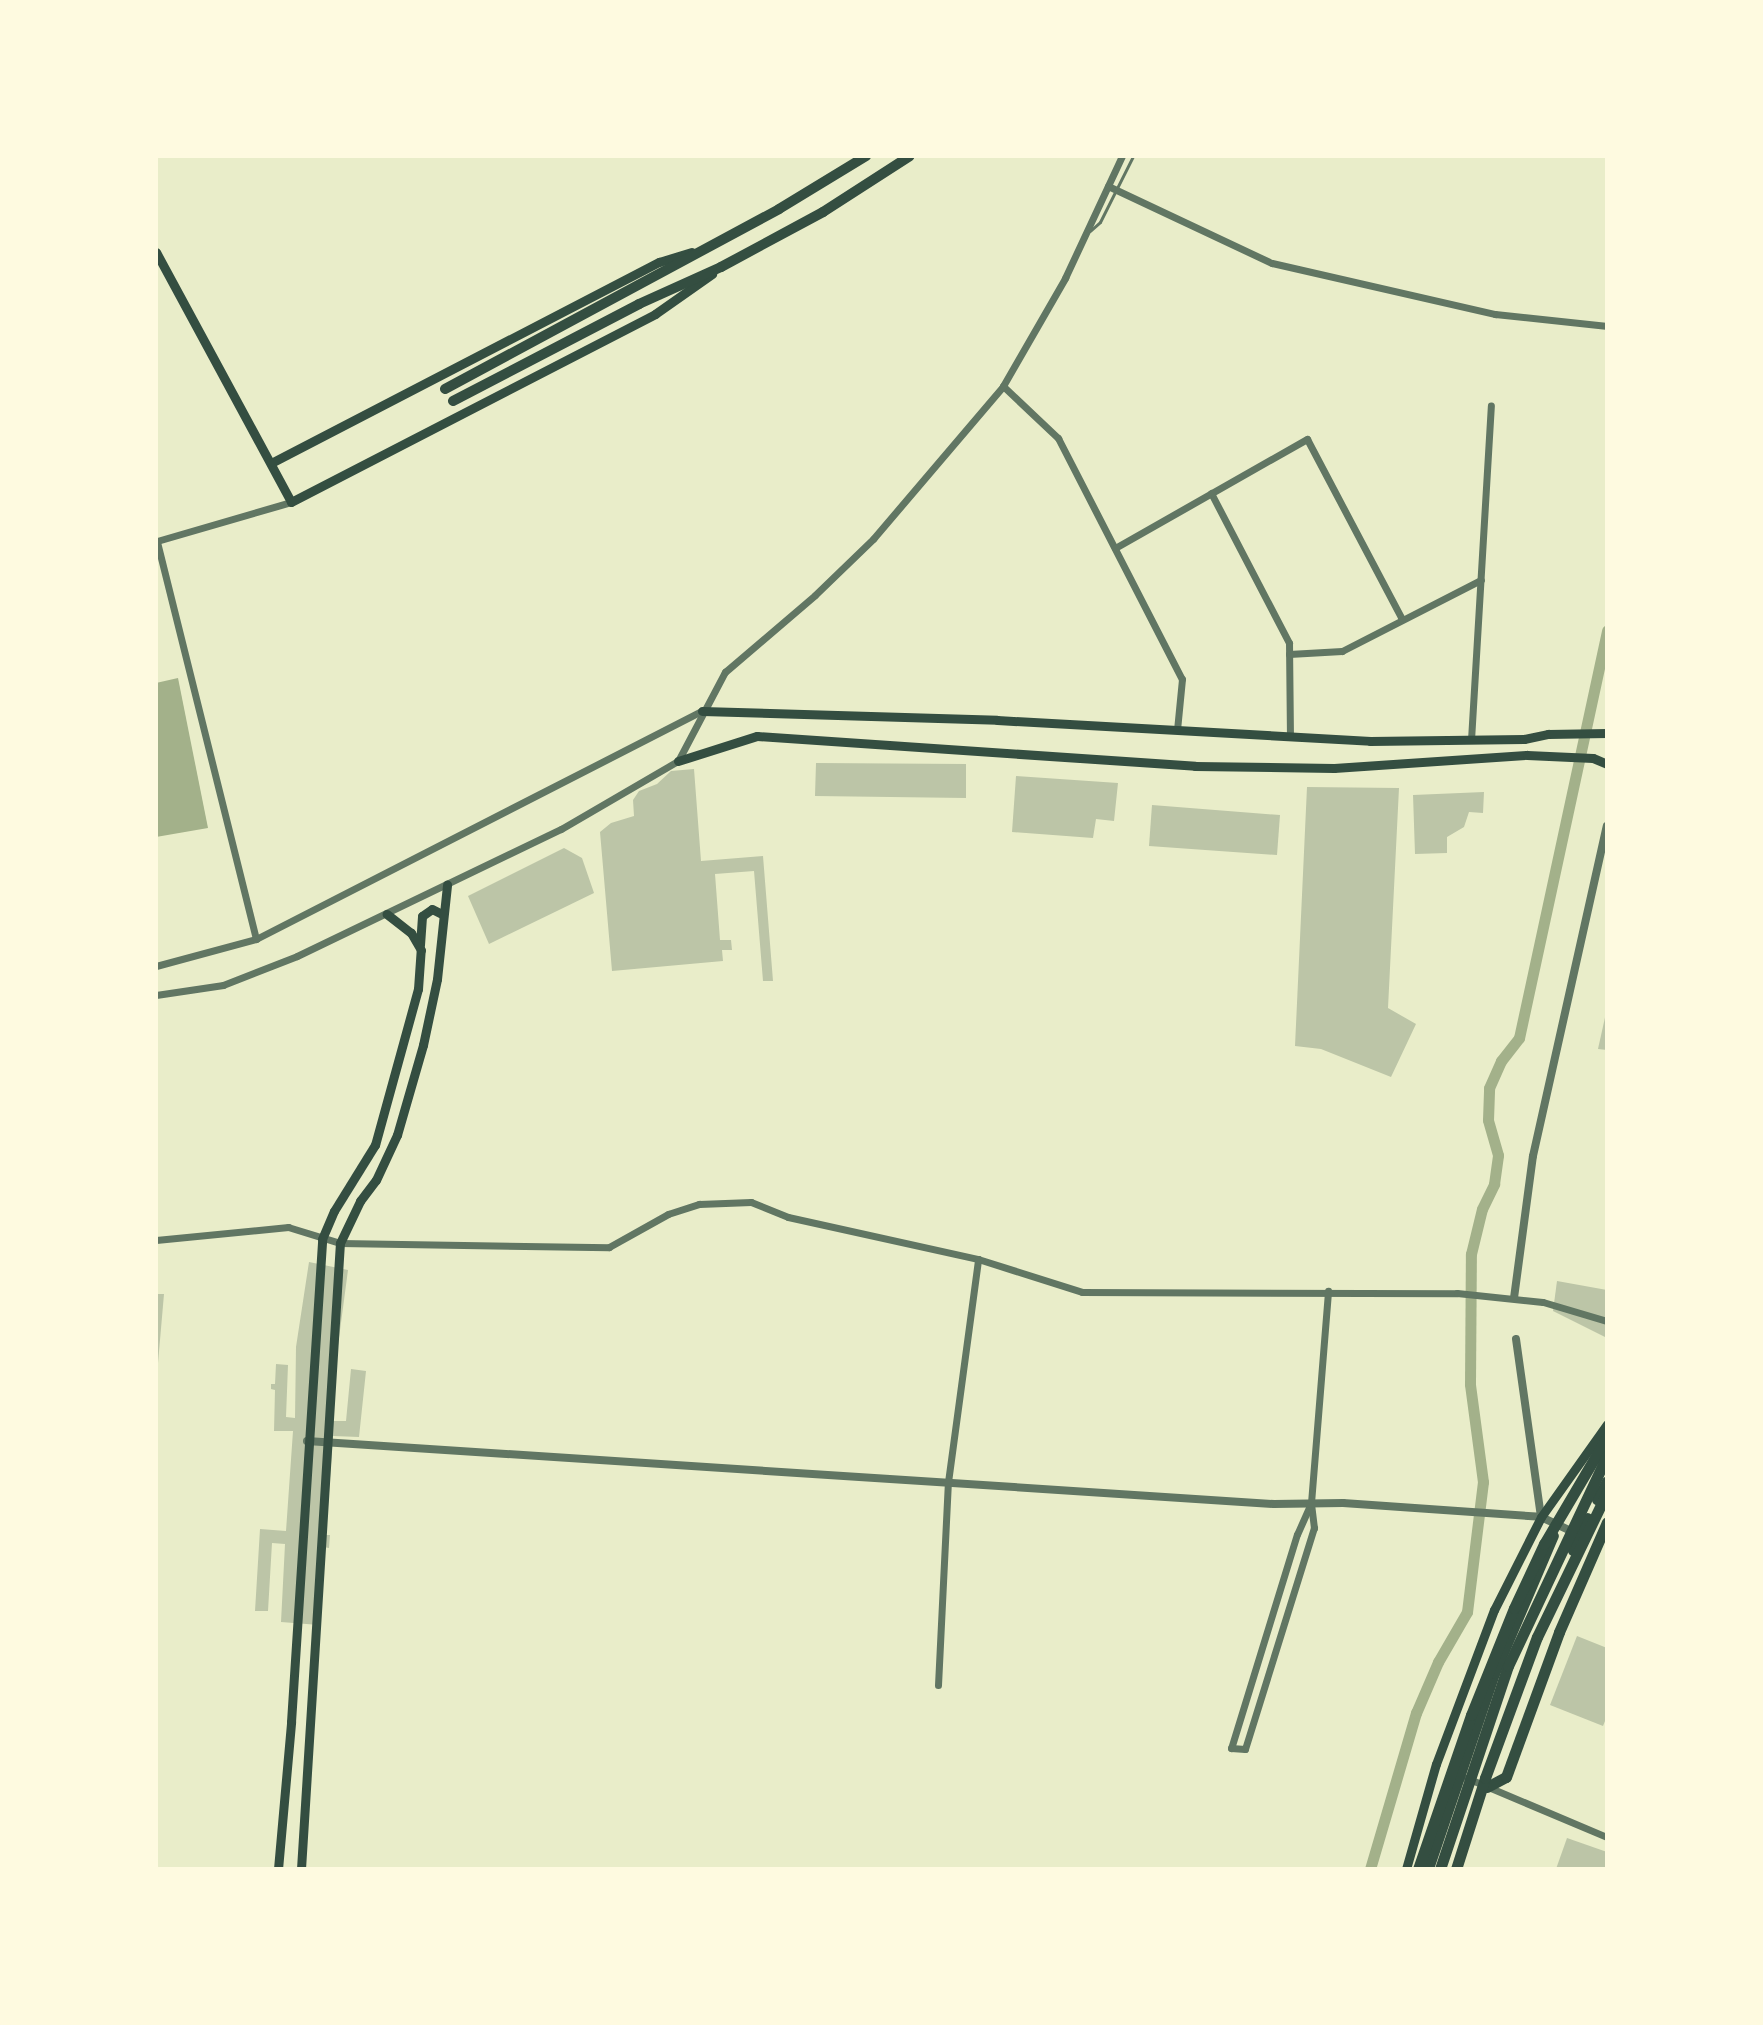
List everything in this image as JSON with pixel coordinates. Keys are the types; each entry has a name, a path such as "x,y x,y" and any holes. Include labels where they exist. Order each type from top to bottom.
{"highway":[{"path":"1418,1869 1481,1688 1520,1595 1544,1544 1607,1437"},
{"path":"1440,1869 1508,1666 1607,1456"},
{"path":"1459,1869 1485,1778 1537,1637 1607,1492"},
{"path":"1487,1787 1506,1777 1559,1632 1607,1522"}],"main road":[{"path":"445,389 711,247 866,156"},
{"path":"453,401 639,304 721,267 823,212 910,156"},
{"path":"273,462 659,262 711,247"},
{"path":"156,252 273,462 291,502 655,314 721,267"},
{"path":"702,711 997,720 1370,741 1524,739 1548,734 1603,733"},
{"path":"678,761 757,736 1195,766 1334,768 1527,755 1593,758 1607,764"},
{"path":"301,1869 340,1243 360,1201 376,1180 397,1135 423,1045 437,979 447,885"},
{"path":"278,1869 291,1722 322,1239 334,1211 375,1145 418,989 422,916 432,909 442,914"},
{"path":"387,914 411,933 421,950"},
{"path":"1406,1869 1436,1764 1494,1610 1541,1517 1607,1424"},
{"path":"1429,1869 1459,1774 1512,1629 1607,1431"},
{"path":"1459,1869 1487,1787 1508,1708 1580,1535 1607,1481"}],"street":[{"path":"156,995 223,985 297,956 561,829 678,761 725,672 815,595 873,539 1003,386 1112,188 1122,156"},
{"path":"1112,188 1272,263 1495,314 1607,326"},
{"path":"1003,386 1058,438 1182,679 1177,730"},
{"path":"1471,740 1491,406"},
{"path":"1115,548 1307,439 1402,619"},
{"path":"1211,493 1289,643 1290,737"},
{"path":"256,939 157,541 291,502"},
{"path":"1289,654 1342,651 1481,580"},
{"path":"156,966 256,939 702,711"},
{"path":"1514,1298 1533,1156 1607,826"},
{"path":"156,1240 288,1227 340,1243 609,1247 668,1214 699,1204 751,1202 788,1217 844,1232 978,1259 1082,1292 1457,1293 1543,1302 1607,1321"},
{"path":"938,1685 948,1482 978,1259"},
{"path":"1311,1503 1297,1534 1231,1748 1245,1749 1314,1528 1311,1503 1328,1291"},
{"path":"1516,1339 1541,1517"},
{"path":"307,1441 1501,1514 1541,1517 1580,1535"},
{"path":"1436,1764 1607,1837"}],"lane":[{"path":"1112,188 1133,156"}],"shaded area":[{"path":"178,678 208,828 156,837 156,683"}],"building":[{"path":"816,763 966,764 966,798 815,796"},
{"path":"694,769 701,861 763,856 773,981 763,981 754,871 715,874 720,940 731,940 732,950 722,950 723,961 612,971 600,832 611,823 634,816 633,800 639,791 657,784 671,771"},
{"path":"1016,776 1118,783 1114,821 1096,819 1093,838 1012,832"},
{"path":"1307,787 1399,788 1388,1008 1416,1024 1391,1077 1321,1049 1295,1046"},
{"path":"1484,792 1483,813 1469,812 1464,827 1447,837 1447,853 1415,854 1413,795"},
{"path":"1152,805 1280,815 1277,855 1149,846"},
{"path":"564,848 582,858 594,893 489,944 468,896"},
{"path":"1607,1013 1607,1050 1598,1049"},
{"path":"309,1262 348,1270 337,1353 333,1421 346,1421 351,1369 366,1371 359,1437 333,1436 326,1535 330,1535 329,1548 323,1547 319,1625 281,1622 285,1544 272,1543 268,1611 255,1611 260,1529 286,1531 293,1431 274,1431 275,1390 271,1389 271,1384 275,1384 276,1364 288,1365 286,1417 295,1418 296,1347"},
{"path":"1557,1281 1607,1290 1607,1338 1553,1311"},
{"path":"156,1294 164,1294 158,1363 156,1363"},
{"path":"1577,1636 1607,1648 1607,1716 1603,1726 1550,1705"},
{"path":"1567,1838 1607,1852 1607,1869 1556,1869"}],"waterway":[{"path":"1370,1869 1416,1713 1438,1662 1467,1612 1483,1482 1470,1384 1471,1254 1482,1209 1494,1184 1498,1155 1488,1120 1489,1088 1501,1061 1519,1038 1607,630"}]}
